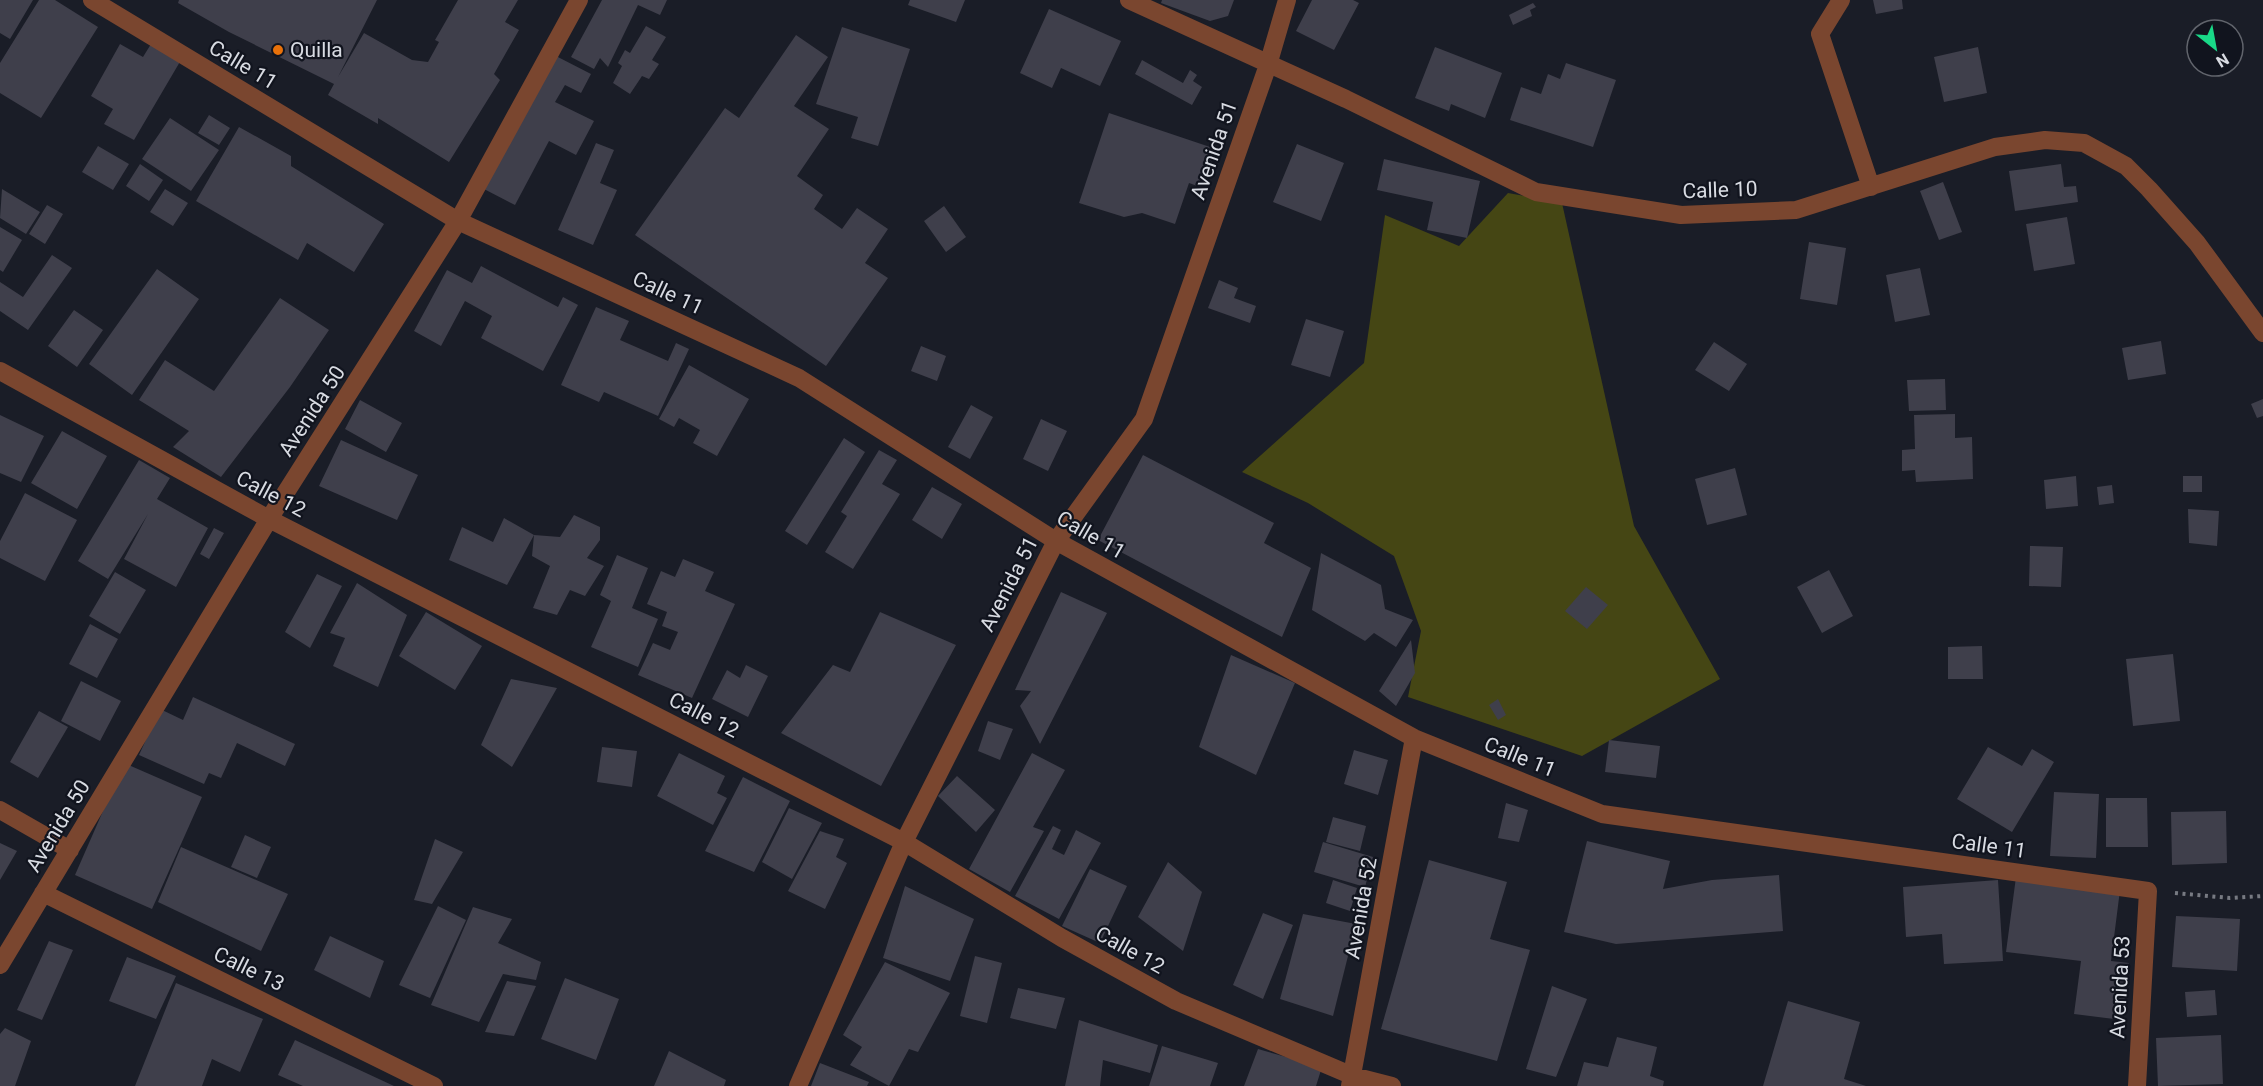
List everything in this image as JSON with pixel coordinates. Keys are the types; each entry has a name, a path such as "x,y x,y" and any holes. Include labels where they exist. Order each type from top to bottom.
{"street":[{"name":"Calle 11","path":"92,0 458,221 799,378 1056,542 1414,738 1602,814 2148,891"},
{"name":"Avenida 50","path":"0,965 269,519 458,221 579,0"},
{"name":"Calle 10","path":"1129,0 1346,99 1536,192 1681,215 1796,210 1995,147 2044,140 2084,143 2126,166 2149,189 2197,243 2263,333"},
{"name":"Avenida 51","path":"798,1086 904,842 1056,542 1144,419 1268,65 1287,0"},
{"path":"1841,0 1820,34 1871,187"},
{"name":"Calle 12","path":"0,370 269,519 904,842 1062,938 1176,1001 1352,1081 1392,1086"},
{"name":"Avenida 52","path":"1352,1081 1414,738"},
{"path":"0,810 70,850"},
{"name":"Avenida 53","path":"2137,1086 2148,891"},
{"name":"Calle 13","path":"43,893 434,1086"}],"path":[{"path":"2148,891 2230,897 2263,896"}],"shaded area":[{"path":"1508,193 1562,203 1634,526 1720,679 1582,756 1408,697 1421,631 1394,556 1308,503 1242,472 1364,363 1385,215 1459,246"}],"building":[{"path":"0,0 33,0 10,39 0,33"},
{"path":"39,0 55,0 98,27 41,118 0,93 0,63"},
{"path":"179,0 377,0 338,77 364,33 412,60 428,62 439,42 435,40 458,0 518,0 505,22 519,30 494,74 500,80 449,162 378,118 378,124 328,95 334,84 229,32 178,3"},
{"path":"602,0 667,0 660,15 638,5 608,67 600,58 594,69 571,57"},
{"path":"910,0 965,0 956,22 908,5"},
{"path":"1162,0 1234,0 1228,16 1210,21 1161,3"},
{"path":"1312,0 1353,0 1359,3 1334,50 1296,31"},
{"path":"1873,0 1902,0 1903,9 1876,14"},
{"path":"1533,3 1536,7 1530,10 1532,16 1513,25 1509,15"},
{"path":"1049,9 1121,41 1100,86 1061,68 1052,88 1020,73"},
{"path":"646,26 666,37 652,60 659,64 649,79 642,76 630,94 613,83 622,66 618,63 625,50 630,53"},
{"path":"842,27 910,49 878,146 851,138 858,117 816,104"},
{"path":"796,35 828,57 794,106 829,129 797,176 823,195 814,209 842,229 857,208 888,229 865,263 888,278 826,366 635,235 725,108 739,118"},
{"path":"120,44 143,57 151,44 181,60 134,140 104,124 113,109 91,96"},
{"path":"1435,47 1502,73 1485,118 1451,104 1449,111 1415,98"},
{"path":"1978,47 1987,93 1944,102 1934,57"},
{"path":"554,55 591,74 581,93 565,85 555,102 594,121 576,155 549,141 515,205 484,189"},
{"path":"1142,60 1183,83 1190,70 1197,75 1193,81 1202,87 1192,105 1135,74"},
{"path":"1566,63 1616,80 1593,147 1510,120 1521,87 1541,94 1548,74 1560,79"},
{"path":"1109,113 1216,149 1203,188 1189,183 1175,224 1142,213 1124,217 1079,203"},
{"path":"209,115 230,128 219,145 198,133"},
{"path":"170,118 219,150 191,191 142,159"},
{"path":"239,127 291,156 291,166 384,224 354,272 307,243 298,260 196,201"},
{"path":"596,143 614,150 600,183 617,190 593,245 558,230"},
{"path":"1297,144 1344,163 1321,221 1273,202"},
{"path":"98,146 129,164 113,190 82,172"},
{"path":"1384,159 1480,181 1467,238 1427,230 1433,202 1377,190"},
{"path":"140,164 163,180 149,201 126,186"},
{"path":"2061,164 2064,187 2076,186 2078,202 2015,211 2009,171"},
{"path":"1943,182 1962,232 1939,240 1920,191"},
{"path":"2,189 40,212 26,234 0,218"},
{"path":"165,189 188,203 173,226 150,212"},
{"path":"47,205 63,214 45,244 29,234"},
{"path":"944,206 966,237 946,252 924,221"},
{"path":"2067,217 2075,264 2034,271 2026,224"},
{"path":"0,227 22,240 3,272 0,270"},
{"path":"1809,242 1846,248 1837,305 1800,299"},
{"path":"52,255 72,268 28,330 0,311 0,282 23,297"},
{"path":"481,266 558,307 563,297 578,305 543,371 481,338 492,316 465,301 441,346 414,331 447,270 472,283"},
{"path":"1920,268 1930,315 1895,322 1886,275"},
{"path":"157,269 199,299 132,395 89,364"},
{"path":"1219,280 1238,288 1234,298 1256,306 1250,323 1208,308"},
{"path":"280,298 329,330 290,387 221,477 173,447 189,431 139,400 165,360 214,391"},
{"path":"596,307 629,321 620,340 668,361 676,343 689,349 658,416 604,392 599,402 561,385"},
{"path":"74,310 103,330 77,367 48,346"},
{"path":"1306,319 1344,331 1330,377 1291,365"},
{"path":"2161,341 2166,374 2128,380 2122,348"},
{"path":"1714,342 1747,364 1729,391 1695,370"},
{"path":"921,346 946,356 937,381 911,371"},
{"path":"689,365 749,399 717,456 693,443 700,430 679,418 674,427 659,419"},
{"path":"1945,379 1946,410 1909,411 1907,380"},
{"path":"2263,399 2263,416 2257,418 2251,404"},
{"path":"360,400 402,423 386,452 345,429"},
{"path":"971,405 993,417 970,459 948,447"},
{"path":"1955,414 1955,438 1972,437 1973,479 1916,482 1915,470 1902,471 1902,450 1915,449 1914,415"},
{"path":"0,415 44,436 21,482 0,473"},
{"path":"1041,419 1067,431 1048,471 1023,459"},
{"path":"62,431 107,456 77,509 31,483"},
{"path":"844,438 865,452 807,545 785,531"},
{"path":"341,440 418,475 397,520 319,486"},
{"path":"879,450 897,460 882,484 900,494 853,569 825,552 847,516 841,512"},
{"path":"1143,455 1274,523 1264,543 1311,568 1282,637 1098,540"},
{"path":"139,460 170,478 157,499 208,528 176,587 124,559 148,514 108,579 78,561"},
{"path":"1735,468 1747,515 1707,525 1695,479"},
{"path":"2076,476 2078,506 2046,509 2044,480"},
{"path":"2183,476 2202,476 2202,492 2183,492"},
{"path":"2112,485 2114,503 2099,505 2097,487"},
{"path":"932,487 962,504 942,539 912,520"},
{"path":"25,493 77,520 45,581 0,558 0,541"},
{"path":"2188,509 2219,511 2217,546 2189,543"},
{"path":"574,515 600,527 600,540 587,558 604,566 585,596 570,590 557,615 533,608 550,566 532,556 534,535 560,537"},
{"path":"504,518 534,535 507,585 449,560 462,527 493,542"},
{"path":"214,528 224,533 209,559 200,554"},
{"path":"2030,546 2063,547 2061,587 2029,586"},
{"path":"1321,553 1381,585 1385,609 1413,620 1396,647 1374,633 1365,641 1312,610"},
{"path":"617,555 648,568 632,608 658,619 638,667 591,647 611,601 600,595"},
{"path":"683,559 714,572 705,591 735,604 692,698 638,675 653,643 670,650 678,632 662,626 667,612 647,604 661,571 675,577"},
{"path":"1829,570 1853,616 1822,633 1797,587"},
{"path":"115,572 146,590 120,634 89,616"},
{"path":"317,574 342,586 310,648 285,632"},
{"path":"357,583 407,615 378,687 333,666 345,638 330,633"},
{"path":"1586,587 1608,605 1587,629 1565,611"},
{"path":"1061,592 1107,613 1040,744 1020,706 1031,691 1015,690"},
{"path":"426,612 482,646 455,690 399,656"},
{"path":"880,612 956,645 881,786 781,733 833,665 850,672"},
{"path":"90,624 118,639 97,678 69,664"},
{"path":"1411,640 1415,673 1396,706 1379,691"},
{"path":"1982,646 1983,679 1948,679 1948,647"},
{"path":"2173,654 2180,721 2133,726 2126,659"},
{"path":"1231,655 1295,683 1256,775 1199,747"},
{"path":"746,665 768,676 748,717 712,699 727,670 740,678"},
{"path":"511,679 557,688 512,767 481,745"},
{"path":"81,681 121,701 100,741 61,721"},
{"path":"193,697 295,744 285,766 237,743 221,778 209,773 204,784 139,755 160,709 183,720"},
{"path":"1498,699 1506,715 1498,720 1489,705"},
{"path":"39,711 68,727 38,778 10,762"},
{"path":"988,721 1013,729 1000,760 978,751"},
{"path":"1609,740 1660,746 1656,778 1605,772"},
{"path":"602,747 637,751 632,787 597,782"},
{"path":"1988,747 2022,766 2032,749 2054,762 2012,832 1957,799"},
{"path":"1354,750 1388,760 1378,795 1344,784"},
{"path":"679,753 725,776 717,793 727,798 713,825 657,796"},
{"path":"1032,753 1065,770 1033,827 1044,831 1010,892 969,869"},
{"path":"124,763 202,797 152,909 75,875"},
{"path":"957,776 995,810 976,832 938,796"},
{"path":"743,777 790,801 754,872 705,851"},
{"path":"2054,792 2099,794 2096,858 2050,856"},
{"path":"2106,798 2147,798 2148,847 2106,847"},
{"path":"1506,803 1528,810 1519,842 1498,838"},
{"path":"789,808 822,823 792,879 762,862"},
{"path":"2226,811 2227,863 2172,865 2171,812"},
{"path":"1333,817 1366,826 1360,851 1326,842"},
{"path":"1053,826 1061,830 1052,849 1064,855 1076,830 1101,843 1059,919 1015,896"},
{"path":"820,831 844,839 836,857 847,863 825,909 788,891"},
{"path":"245,835 271,847 257,878 231,867"},
{"path":"435,839 463,852 432,904 414,900"},
{"path":"1587,841 1670,861 1663,889 1712,880 1779,875 1783,931 1616,944 1564,932"},
{"path":"1323,842 1373,857 1365,887 1314,872"},
{"path":"0,843 17,851 0,880"},
{"path":"181,847 288,894 261,951 158,902"},
{"path":"1429,860 1507,882 1490,939 1530,950 1497,1061 1381,1029"},
{"path":"1168,862 1202,892 1183,951 1138,917"},
{"path":"1090,869 1127,886 1100,943 1062,926"},
{"path":"2016,877 2120,890 2111,961 2129,963 2122,1020 2074,1014 2081,961 2006,952"},
{"path":"1333,880 1357,888 1350,911 1326,903"},
{"path":"1998,880 2003,961 1944,964 1942,934 1906,937 1903,887"},
{"path":"905,886 974,919 950,981 883,958"},
{"path":"438,906 466,920 430,998 399,985"},
{"path":"473,907 512,919 498,943 541,962 536,980 503,974 479,1022 431,1005"},
{"path":"1263,913 1293,925 1263,999 1233,985"},
{"path":"1303,914 1356,924 1333,1016 1280,999"},
{"path":"2176,916 2240,919 2237,971 2172,967"},
{"path":"330,936 384,961 370,998 314,970"},
{"path":"49,941 73,950 42,1020 17,1010"},
{"path":"975,956 1002,963 987,1023 960,1016"},
{"path":"127,957 176,976 156,1019 109,1001"},
{"path":"885,962 950,993 918,1052 909,1049 889,1086 850,1065 862,1047 843,1035"},
{"path":"565,978 619,999 596,1060 541,1039"},
{"path":"507,981 536,986 514,1036 485,1032"},
{"path":"176,983 263,1019 240,1072 212,1059 202,1086 135,1086"},
{"path":"1552,986 1587,999 1556,1077 1526,1069"},
{"path":"1018,988 1065,998 1056,1029 1010,1018"},
{"path":"2215,990 2217,1015 2187,1017 2185,992"},
{"path":"1788,1001 1860,1022 1844,1079 1866,1086 1763,1086"},
{"path":"1079,1020 1158,1045 1150,1073 1103,1060 1100,1086 1065,1086"},
{"path":"5,1028 31,1041 15,1086 0,1086 0,1034"},
{"path":"2221,1035 2223,1084 2158,1086 2156,1038"},
{"path":"1617,1037 1657,1047 1650,1076 1664,1081 1663,1086 1577,1086 1584,1062 1608,1067"},
{"path":"295,1040 394,1086 303,1086 278,1075"},
{"path":"1162,1046 1218,1063 1210,1086 1149,1086"},
{"path":"1258,1049 1322,1067 1316,1086 1244,1086"},
{"path":"669,1051 726,1080 724,1086 654,1086"},
{"path":"820,1063 869,1082 867,1086 811,1086"}],"place":[{"name":"Quilla","path":"278,50"}]}
